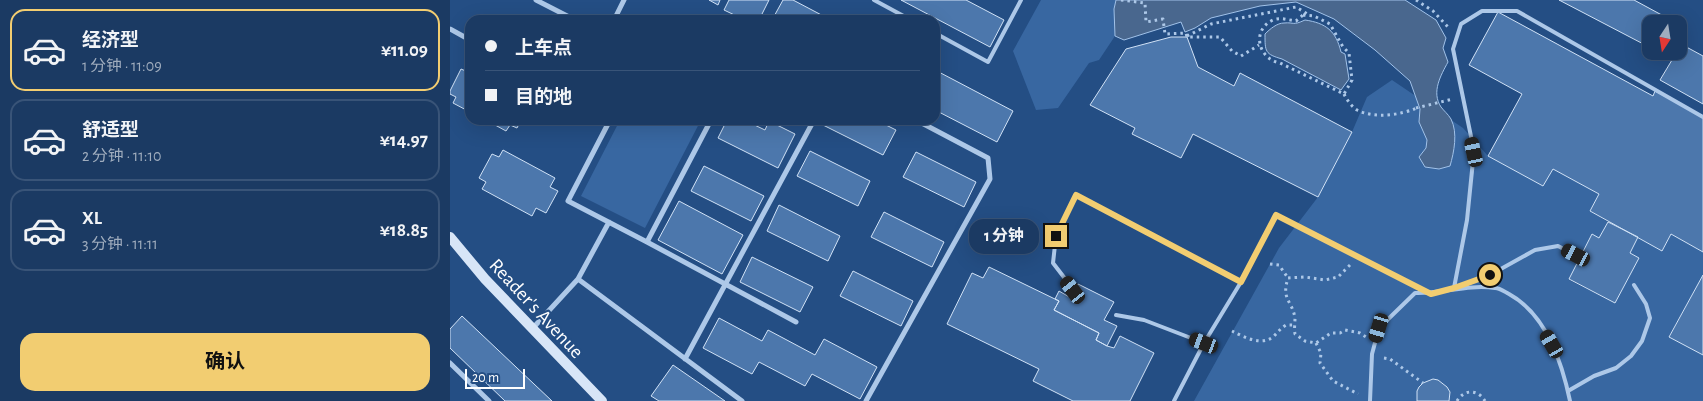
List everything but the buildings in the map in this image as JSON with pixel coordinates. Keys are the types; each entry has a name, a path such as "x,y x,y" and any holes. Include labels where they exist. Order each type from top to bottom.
{"main road":[{"name":"Reader's Avenue","path":"450,237 485,279 602,401"}],"street":[{"path":"536,0 564,15"},
{"path":"616,15 624,0"},
{"path":"450,29 465,37"},
{"path":"607,125 568,201 796,322"},
{"path":"647,242 708,125"},
{"path":"685,359 811,125"},
{"path":"866,401 990,179 988,158 925,125"},
{"path":"532,329 578,279 609,222"},
{"path":"578,279 742,401"},
{"path":"450,364 489,401"}],"lane":[{"path":"874,0 901,15"},
{"path":"940,36 988,62 1022,0"},
{"path":"1454,288 1467,220 1474,152 1453,49 1461,24 1482,11 1517,11 1703,117"},
{"path":"1073,290 1053,263 1056,236 1076,195 1241,282"},
{"path":"1174,401 1204,343 1241,282 1276,215 1431,294"},
{"path":"1370,401 1372,354 1379,328 1414,293 1431,294 1454,288 1490,275 1534,250 1558,246 1576,255"},
{"path":"1568,391 1594,376 1616,368 1631,356 1642,341 1650,318 1646,304 1634,285"},
{"path":"1454,288 1497,288 1515,297 1538,319 1552,344 1570,401"},
{"path":"1116,315 1144,320 1204,343"}],"path":[{"path":"1121,0 1145,3 1146,22 1164,19 1165,34 1186,33 1186,37"},
{"path":"1416,0 1433,11 1457,36"},
{"path":"1186,37 1211,24 1296,7 1330,24 1343,47 1349,53 1352,80 1344,94"},
{"path":"1310,15 1303,15 1296,21 1272,20 1260,34 1260,45 1263,54 1271,61 1280,63 1344,94 1350,104 1357,110 1372,114 1403,114 1416,108 1448,99"},
{"path":"1186,37 1220,37 1232,51 1241,56 1260,45"},
{"path":"1288,278 1304,277 1325,280 1338,277 1346,268 1360,258"},
{"path":"1270,264 1279,265 1288,278"},
{"path":"1288,278 1285,296 1295,318 1295,334 1304,341 1316,343 1331,333 1340,333 1345,330 1360,333 1374,344"},
{"path":"1232,331 1247,338 1260,341 1273,337 1286,325 1294,325"},
{"path":"1316,343 1321,353 1320,364 1333,381 1362,397"},
{"path":"1372,354 1390,359 1423,383"},
{"path":"1457,401 1463,394 1472,392 1481,395 1484,401"}],"shaded area":[{"path":"1041,0 1116,0 1114,9 1115,36 1099,60 1089,63 1058,108 1036,110 1013,51"},
{"path":"1116,0 1405,0 1436,20 1446,38 1443,48 1448,62 1438,84 1437,95 1441,107 1453,124 1455,136 1450,166 1439,169 1425,167 1419,157 1426,148 1427,140 1419,122 1420,109 1410,81 1375,50 1334,19 1296,2 1260,6 1211,18 1185,32 1181,22 1124,40 1115,36 1114,9"},
{"path":"1305,20 1319,23 1329,29 1333,33 1341,52 1345,54 1349,79 1341,90 1282,59 1272,56 1267,51 1265,34 1269,30 1281,23 1296,23"},
{"path":"1392,80 1463,128 1488,156 1543,186 1553,169 1599,194 1590,211 1608,222 1599,238 1592,235 1569,280 1615,303 1639,258 1630,253 1638,237 1662,251 1671,234 1703,252 1703,275 1669,336 1703,355 1703,401 1194,401 1279,248 1318,197 1352,132 1367,97"},
{"path":"617,125 698,125 645,228 581,196"}],"route":[{"path":"1056,236 1076,195 1241,282 1276,215 1431,294 1490,275"}]}
